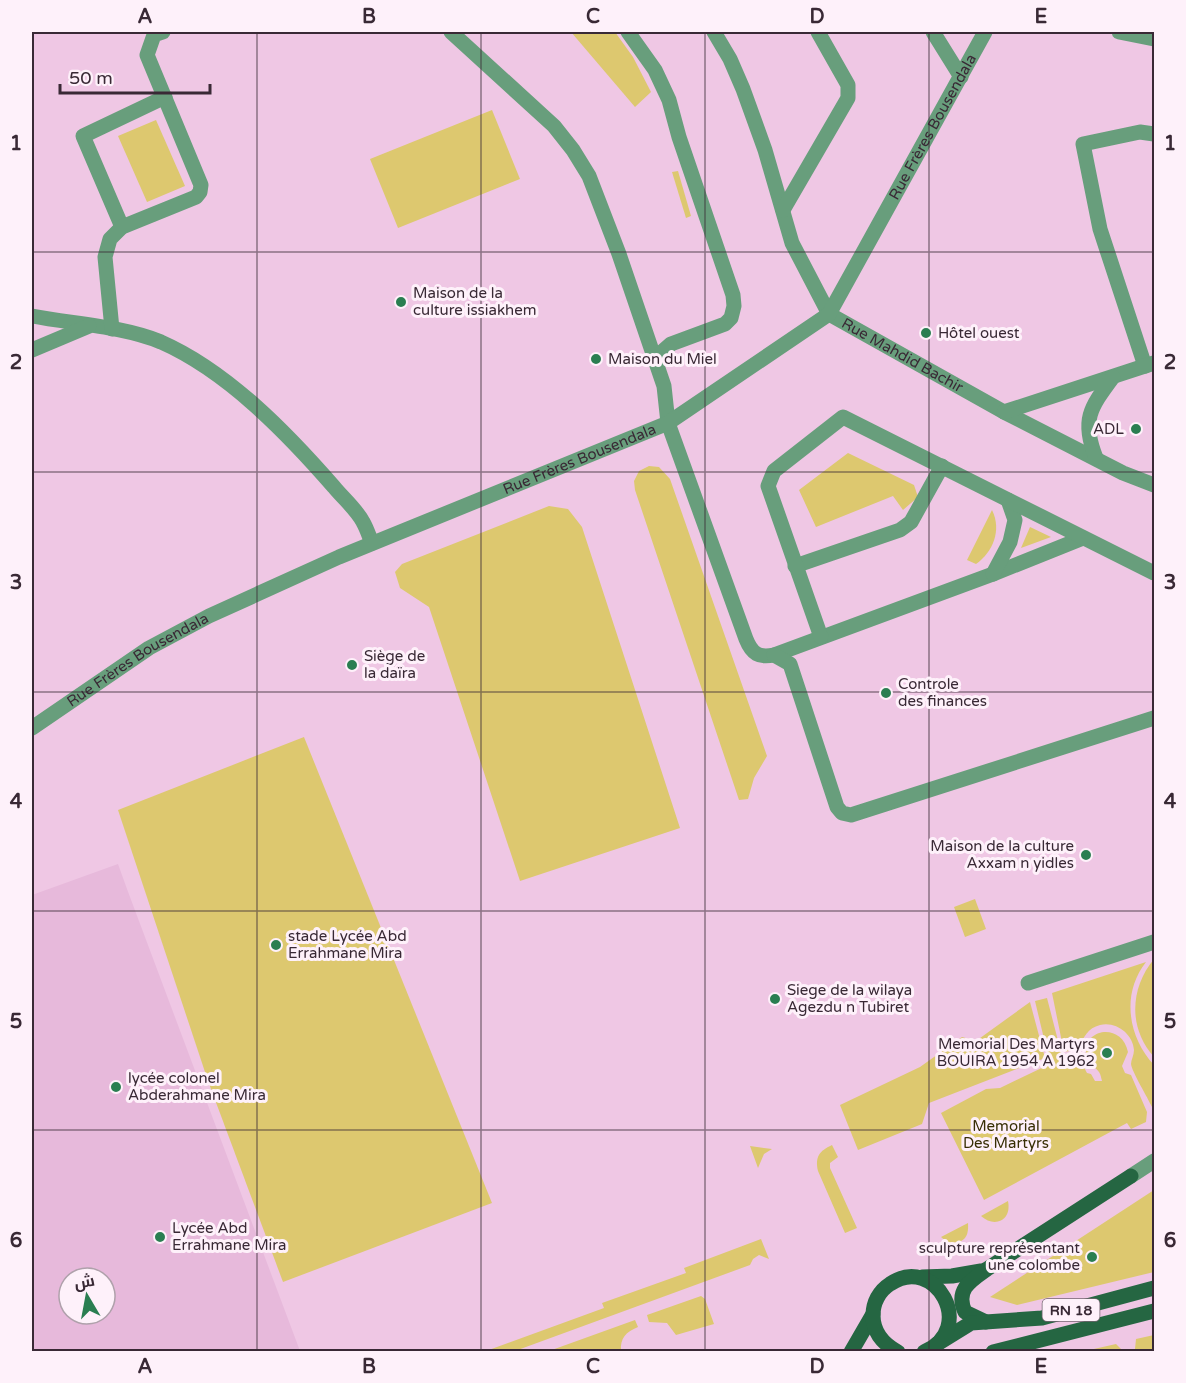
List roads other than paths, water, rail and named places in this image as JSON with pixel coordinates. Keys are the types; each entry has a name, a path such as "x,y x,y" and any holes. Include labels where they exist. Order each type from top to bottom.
{"main road":[{"path":"986,1322 965,1312 961,1304 961,1295 965,1288 987,1269 1131,1176"},
{"path":"898,1352 887,1345 874,1326 874,1303 886,1286 895,1280 952,1276 987,1269"},
{"path":"915,1277 928,1281 938,1288 946,1298 950,1310 945,1334 929,1350"},
{"name":"RN 18","path":"986,1322 1042,1318 1155,1288"},
{"name":"RN 18","path":"993,1352 1155,1311"},
{"path":"851,1352 873,1314"},
{"path":"929,1350 962,1327 971,1323 986,1322"}],"street":[{"path":"112,329 105,257 110,239 123,227 196,197 200,192 201,185 147,55 154,35 163,32"},
{"path":"451,32 519,91 554,126 573,150 589,176 619,254 664,386 668,423 749,646 756,653 763,657 774,655 1083,538"},
{"path":"628,32 656,70 669,100 679,137 726,272 734,306 731,318 725,324 714,330 671,344 656,362"},
{"name":"Rue Mahdid Bachir","path":"714,32 743,88 765,150 792,243 830,314 1004,412 1123,473 1155,485"},
{"path":"783,210 848,98 848,85 818,32"},
{"path":"933,32 961,77"},
{"name":"Rue Frères Bousendala","path":"32,728 149,648 209,616 372,543 668,423 830,314 985,32"},
{"path":"1119,32 1155,39"},
{"path":"123,227 83,136 165,97"},
{"path":"1004,412 1150,364 1100,229 1083,144 1140,132 1155,134"},
{"path":"32,316 112,329 159,342 192,359 230,385 314,464 363,520 372,543"},
{"path":"32,350 89,326"},
{"path":"1096,458 1090,443 1089,420 1094,404 1113,377"},
{"path":"821,637 768,486 770,477 843,417 1155,573"},
{"path":"795,566 900,530 912,522 942,466"},
{"path":"993,574 1010,542 1015,520 1008,500"},
{"path":"774,655 790,664 837,807 842,813 851,815 1155,718"},
{"path":"1028,983 1155,942"},
{"path":"1131,1176 1155,1161"},
{"path":"1131,1176 1143,1171 1155,1171"}],"place":[{"name":"Maison de la culture issiakhem","path":"401,302"},
{"name":"Hôtel ouest","path":"926,333"},
{"name":"Maison du Miel","path":"596,359"},
{"name":"ADL","path":"1136,429"},
{"name":"Siège de la daïra","path":"352,665"},
{"name":"Controle des finances","path":"886,693"},
{"name":"Maison de la culture Axxam n yidles","path":"1086,855"},
{"name":"stade Lycée Abd Errahmane Mira","path":"276,945"},
{"name":"Siege de la wilaya Agezdu n Tubiret","path":"775,999"},
{"name":"Memorial Des Martyrs BOUIRA 1954 A 1962","path":"1107,1053"},
{"name":"lycée colonel Abderahmane Mira","path":"116,1087"},
{"name":"Lycée Abd Errahmane Mira","path":"160,1237"},
{"name":"sculpture représentant une colombe","path":"1092,1257"}],"park label":[{"name":"Memorial Des Martyrs","path":"1006,1134"}]}
